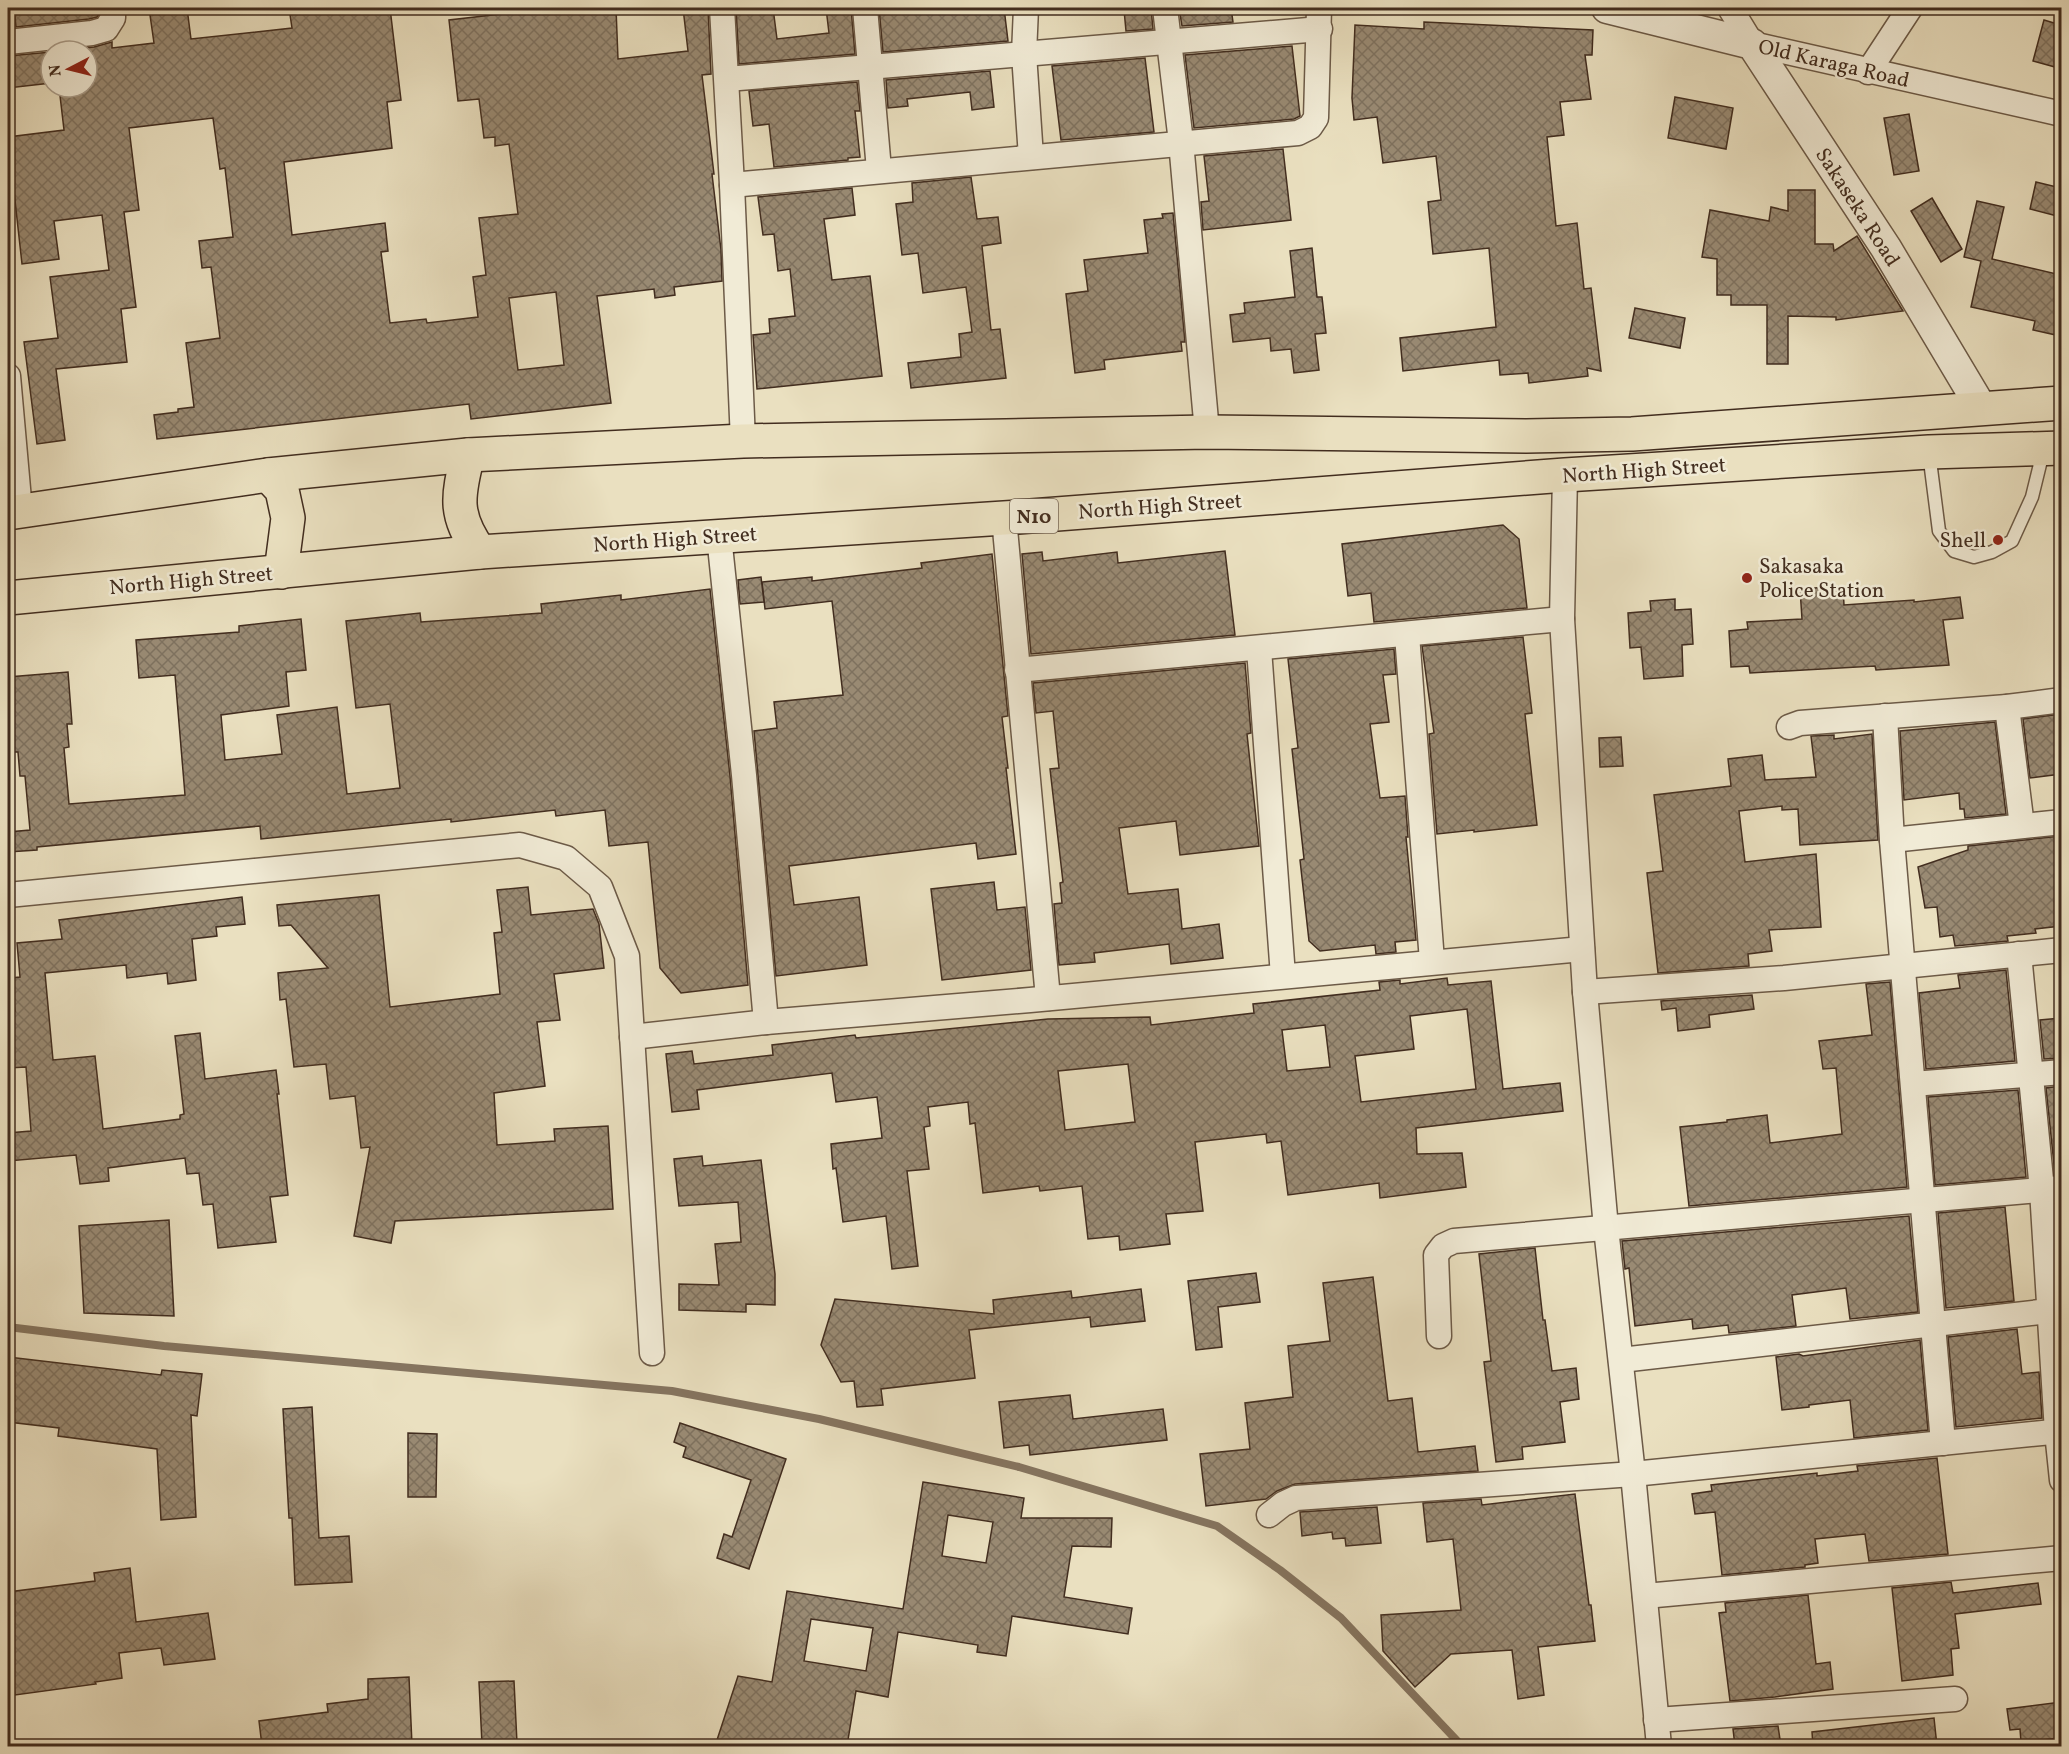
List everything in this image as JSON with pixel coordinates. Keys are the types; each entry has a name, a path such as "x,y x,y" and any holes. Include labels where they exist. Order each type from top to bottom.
{"highway":[{"name":"North High Street","path":"14,512 268,475 468,455 743,441 1207,432 1526,436 1632,434 2061,403"},
{"name":"North High Street","path":"8,598 480,552 1004,518 1565,475 1929,452 2053,448"},
{"path":"468,455 460,486 460,508 467,533 480,552"},
{"path":"268,475 282,490 288,518 281,572"}],"street":[{"path":"8,42 92,33 106,29 113,18 113,8"},
{"path":"722,8 743,441"},
{"path":"865,8 879,170"},
{"path":"1026,8 1024,54 1031,157"},
{"path":"1165,8 1181,142 1207,432"},
{"name":"Old Karaga Road","path":"1607,8 1868,72 2061,114"},
{"name":"Sakaseka Road","path":"1730,8 1886,248 1982,408"},
{"path":"1868,72 1910,8"},
{"path":"727,79 1170,40 1320,18 1316,118 1310,127 1298,133 732,184"},
{"path":"8,375 14,512"},
{"path":"1565,475 1562,620 1585,992 1606,1228 1633,1474 1659,1746"},
{"path":"1004,518 1048,998"},
{"path":"719,536 766,1022"},
{"path":"1017,670 1562,620"},
{"path":"1407,635 1432,961"},
{"path":"1259,649 1283,976"},
{"path":"1789,727 1800,723 2007,707 2061,700"},
{"path":"2007,707 2022,826"},
{"path":"1885,716 1892,840 1943,1443"},
{"path":"1892,840 2061,822"},
{"path":"8,895 520,845 566,858 600,887 627,956 652,1353"},
{"path":"632,1037 766,1022 1582,949"},
{"path":"1585,992 1784,978 2061,950"},
{"path":"2019,954 2031,1075 2052,1189 2049,1311 2061,1480"},
{"path":"1913,1084 2061,1072"},
{"path":"1439,1336 1436,1255 1443,1246 1454,1241 2052,1189"},
{"path":"1621,1360 2049,1311"},
{"path":"1269,1515 1283,1504 1296,1498 1633,1474 2059,1432"},
{"path":"1645,1596 2061,1558"},
{"path":"1656,1720 1955,1699"}],"lane":[{"path":"1929,452 1939,531 1954,551 1974,557 1992,552 2012,541 2053,448"}],"building":[{"path":"14,8 98,8 99,14 89,19 16,27"},
{"path":"149,8 187,8 191,39 292,28 289,8 390,8 401,100 387,102 392,148 284,162 292,235 385,223 388,251 381,252 390,323 426,319 427,323 478,317 473,277 486,275 479,218 518,214 509,144 495,146 495,137 484,138 479,99 458,101 449,20 555,8 616,8 618,59 688,51 683,8 708,8 711,74 702,75 714,174 712,174 721,250 722,281 674,287 675,295 655,298 654,289 597,296 611,403 471,419 469,404 157,439 154,415 194,407 186,343 220,338 211,267 202,268 199,241 233,237 225,168 220,169 213,118 129,128 139,210 124,212 136,307 121,309 127,362 56,369 65,440 37,444 24,342 58,338 50,277 109,270 102,215 54,221 59,259 22,264 8,137 64,130 60,99 99,99 99,46 112,42 112,48 154,43","holes":["556,292 564,365 518,370 509,298"]},
{"path":"736,8 773,8 777,39 829,33 826,8 851,8 855,54 739,64"},
{"path":"879,8 1004,8 1008,41 883,52"},
{"path":"1151,8 1153,29 1126,31 1124,10"},
{"path":"1179,8 1231,8 1233,22 1182,26"},
{"path":"2044,20 2061,25 2061,43 2055,67 2033,61"},
{"path":"1424,22 1593,30 1592,55 1585,55 1591,99 1560,102 1564,135 1547,137 1556,226 1577,223 1584,289 1591,288 1601,371 1587,368 1588,376 1529,383 1528,373 1500,375 1499,360 1403,371 1400,338 1496,327 1489,248 1433,254 1428,202 1441,200 1436,156 1383,163 1377,117 1354,120 1352,98 1355,25 1424,29"},
{"path":"1292,46 1300,116 1294,119 1194,128 1185,55"},
{"path":"39,53 39,84 8,88 8,56"},
{"path":"1145,58 1154,132 1061,140 1052,66"},
{"path":"990,71 994,107 972,110 970,92 907,99 908,106 888,108 886,80"},
{"path":"857,82 860,111 855,111 860,157 774,167 769,124 753,126 749,91"},
{"path":"1675,97 1733,108 1726,149 1668,138"},
{"path":"1909,114 1919,171 1894,175 1884,118"},
{"path":"1283,149 1291,220 1203,230 1201,202 1209,201 1204,156"},
{"path":"971,177 977,219 998,217 1001,243 982,246 991,330 1000,329 1006,378 911,388 908,363 961,357 959,334 972,332 966,287 923,293 918,253 902,255 896,204 913,202 912,183"},
{"path":"2036,182 2061,188 2061,217 2030,209"},
{"path":"852,188 855,215 824,219 832,280 870,276 882,376 757,389 753,335 770,333 769,319 795,316 790,269 778,271 774,234 763,235 758,197"},
{"path":"1788,190 1815,190 1815,244 1833,244 1834,251 1857,236 1903,311 1836,320 1836,317 1788,316 1788,364 1767,364 1767,305 1731,305 1731,295 1717,295 1717,259 1702,257 1710,210 1769,221 1771,207 1788,211"},
{"path":"1932,198 1962,249 1941,262 1911,211"},
{"path":"1977,201 2004,207 1992,259 2061,275 2061,313 2056,335 2033,330 2035,321 1971,307 1981,261 1964,257"},
{"path":"1173,213 1185,342 1181,342 1182,351 1104,360 1105,369 1075,373 1066,294 1088,291 1084,260 1148,253 1144,220 1163,218 1162,214"},
{"path":"1312,248 1317,297 1322,297 1326,333 1315,334 1319,370 1294,373 1291,349 1271,351 1270,338 1233,342 1230,315 1245,313 1244,303 1295,297 1290,251"},
{"path":"1635,308 1685,318 1680,348 1629,338"},
{"path":"1503,525 1519,539 1527,608 1374,622 1371,593 1348,596 1342,544"},
{"path":"1225,551 1235,635 1031,654 1022,554 1042,552 1043,561 1117,552 1118,563"},
{"path":"992,554 1008,716 1002,717 1008,768 1006,768 1016,854 978,859 976,843 789,866 794,905 859,897 867,965 776,976 754,731 777,728 774,702 843,695 832,601 765,609 762,582 812,577 812,581 922,568 921,563"},
{"path":"761,577 764,602 740,604 738,580"},
{"path":"1843,586 1844,605 1914,600 1914,602 1960,597 1963,618 1943,620 1949,665 1876,670 1875,666 1750,673 1749,666 1731,667 1729,631 1748,629 1747,622 1802,619 1800,589"},
{"path":"710,589 730,776 748,985 681,993 660,968 648,842 609,846 605,810 556,816 555,810 261,839 260,826 37,847 37,850 8,852 8,832 30,830 25,776 20,776 18,752 13,752 11,729 8,729 8,677 68,672 72,724 67,724 69,747 64,748 69,804 185,795 175,675 139,678 136,640 239,632 239,626 301,619 306,670 286,672 289,706 221,715 225,760 282,754 277,715 337,707 347,794 400,788 390,704 356,708 346,621 420,613 421,622 542,613 541,604 621,595 621,600"},
{"path":"1675,599 1675,610 1691,609 1693,644 1682,645 1683,676 1644,679 1641,647 1630,648 1628,613 1651,611 1650,601"},
{"path":"1523,637 1532,713 1525,714 1537,825 1437,834 1429,734 1434,733 1422,646"},
{"path":"1394,649 1396,674 1383,675 1389,722 1370,724 1380,798 1405,796 1408,837 1406,837 1416,940 1395,942 1396,952 1376,954 1375,945 1320,951 1309,941 1300,860 1304,859 1292,749 1298,748 1288,659"},
{"path":"1245,663 1251,733 1247,734 1259,846 1180,855 1176,821 1119,828 1128,894 1178,889 1182,929 1219,924 1223,958 1171,964 1169,944 1094,953 1095,962 1059,965 1054,904 1062,903 1060,883 1063,882 1050,769 1059,768 1053,711 1036,713 1033,683"},
{"path":"2061,714 2061,774 2030,778 2023,719"},
{"path":"1995,722 2006,814 1965,818 1964,809 1960,809 1959,793 1904,800 1900,731"},
{"path":"1872,734 1878,840 1800,845 1798,809 1782,810 1782,806 1739,811 1745,862 1816,854 1821,927 1769,930 1772,951 1748,954 1749,966 1658,973 1647,873 1663,871 1654,795 1731,786 1728,759 1762,755 1765,780 1816,777 1811,736 1834,735 1834,739"},
{"path":"1621,737 1623,766 1600,767 1599,738"},
{"path":"2061,836 2061,926 2035,929 2036,933 2007,936 2008,941 1955,946 1953,935 1940,937 1937,907 1925,908 1918,867 1968,850 1968,846"},
{"path":"994,882 997,910 1025,907 1031,970 942,980 931,889"},
{"path":"528,887 531,915 593,909 599,924 604,968 554,974 560,1020 537,1022 545,1086 494,1093 497,1145 555,1141 554,1129 608,1126 613,1209 395,1221 391,1243 354,1236 370,1147 361,1148 355,1096 330,1099 326,1064 294,1067 286,999 280,1000 278,973 328,968 291,925 279,926 277,905 379,895 390,1007 500,994 494,933 502,932 497,890"},
{"path":"242,897 245,924 216,927 217,936 192,939 196,980 168,984 167,973 127,978 126,965 45,973 53,1060 95,1056 103,1129 180,1119 180,1115 184,1114 175,1036 200,1033 205,1079 276,1070 288,1195 270,1197 276,1242 218,1248 213,1204 203,1205 199,1173 187,1174 185,1158 108,1168 109,1181 80,1184 76,1155 8,1161 8,1133 31,1131 26,1067 8,1068 8,1011 15,1011 11,978 20,977 17,943 62,939 59,920"},
{"path":"2006,970 2015,1061 1926,1069 1919,993 1960,988 1958,975"},
{"path":"1447,978 1448,985 1491,981 1503,1089 1560,1083 1563,1111 1416,1128 1417,1154 1462,1153 1466,1187 1380,1198 1379,1183 1288,1195 1281,1141 1267,1143 1266,1134 1195,1142 1203,1211 1166,1214 1170,1244 1120,1250 1119,1236 1088,1239 1082,1186 1040,1191 1039,1186 983,1193 975,1123 970,1124 968,1102 928,1107 930,1126 924,1127 929,1169 907,1171 918,1266 892,1269 886,1216 843,1222 836,1168 833,1169 831,1144 882,1138 877,1097 836,1102 832,1073 697,1090 699,1109 672,1112 666,1054 692,1051 694,1064 773,1055 772,1045 855,1035 856,1038 1048,1019 1150,1017 1151,1025 1254,1013 1253,1004 1380,990 1379,982 1400,980 1400,984","holes":["1467,1009 1476,1089 1361,1102 1355,1056 1414,1049 1410,1016","1325,1025 1330,1067 1287,1071 1282,1030","1128,1064 1135,1122 1065,1130 1058,1071"]},
{"path":"1890,982 1907,1187 1689,1206 1680,1127 1767,1115 1770,1143 1842,1134 1836,1068 1823,1069 1819,1041 1872,1035 1866,984"},
{"path":"1752,995 1754,1009 1709,1015 1710,1027 1678,1031 1676,1008 1662,1010 1661,1001"},
{"path":"2061,1018 2061,1058 2044,1059 2040,1020"},
{"path":"2061,1086 2061,1174 2055,1174 2046,1088"},
{"path":"2018,1090 2026,1177 1935,1185 1928,1097"},
{"path":"702,1156 703,1166 761,1160 775,1274 775,1305 746,1304 746,1312 679,1310 679,1284 719,1285 715,1244 741,1242 738,1202 679,1206 674,1159"},
{"path":"2061,1202 2061,1243 2060,1243 2057,1203"},
{"path":"2005,1207 2014,1301 1946,1308 1938,1213"},
{"path":"1909,1216 1918,1312 1850,1319 1846,1288 1792,1295 1796,1326 1729,1333 1728,1325 1693,1329 1692,1319 1635,1326 1629,1268 1625,1269 1622,1241"},
{"path":"169,1220 174,1316 84,1313 79,1226"},
{"path":"1535,1248 1543,1320 1545,1320 1552,1371 1576,1368 1579,1399 1560,1402 1565,1442 1522,1447 1523,1459 1496,1462 1484,1362 1491,1361 1479,1254"},
{"path":"1256,1273 1260,1302 1218,1307 1222,1347 1196,1350 1188,1281"},
{"path":"1373,1277 1388,1401 1412,1398 1418,1452 1475,1446 1478,1471 1295,1484 1277,1491 1266,1499 1206,1506 1200,1454 1250,1449 1245,1403 1293,1397 1288,1346 1330,1341 1323,1283"},
{"path":"1141,1289 1145,1321 1091,1327 1090,1317 969,1330 975,1378 881,1389 883,1405 857,1407 854,1381 841,1382 821,1345 835,1299 994,1314 993,1300 1071,1291 1072,1298"},
{"path":"2017,1329 2022,1374 2039,1372 2042,1418 1956,1427 1948,1337"},
{"path":"1920,1340 1928,1430 1854,1438 1850,1400 1782,1410 1776,1357 1799,1354 1803,1356"},
{"path":"8,1357 161,1375 162,1370 202,1374 197,1416 191,1415 196,1517 161,1520 157,1449 58,1436 59,1428 8,1422"},
{"path":"1070,1395 1073,1419 1163,1409 1167,1440 1030,1455 1029,1445 1004,1448 999,1402"},
{"path":"312,1407 319,1538 349,1536 352,1582 295,1585 283,1409"},
{"path":"680,1423 786,1459 749,1569 717,1558 724,1534 732,1537 751,1480 683,1457 686,1447 674,1442"},
{"path":"408,1433 437,1434 436,1497 408,1497"},
{"path":"1937,1458 1948,1554 1869,1561 1865,1534 1815,1539 1818,1563 1805,1565 1805,1567 1722,1575 1715,1512 1695,1514 1692,1494 1712,1491 1711,1485 1817,1473 1817,1476 1858,1471 1857,1466"},
{"path":"923,1482 1024,1498 1021,1518 1112,1518 1111,1547 1072,1546 1064,1597 1132,1608 1128,1634 1012,1616 1006,1656 977,1652 978,1645 898,1632 888,1697 856,1691 847,1746 715,1746 738,1676 772,1682 787,1591 903,1609","holes":["948,1515 993,1522 986,1563 942,1556","811,1619 873,1628 866,1671 804,1661"]},
{"path":"1575,1494 1595,1641 1538,1647 1544,1695 1518,1699 1512,1650 1451,1654 1415,1687 1383,1651 1381,1615 1461,1610 1453,1539 1427,1542 1423,1503 1481,1499 1482,1505"},
{"path":"1377,1507 1381,1543 1346,1546 1345,1538 1333,1539 1332,1532 1302,1536 1300,1512"},
{"path":"130,1568 136,1622 208,1613 215,1659 164,1665 161,1648 119,1653 122,1678 95,1682 96,1684 15,1695 8,1643 8,1592 95,1581 94,1573"},
{"path":"1951,1582 1953,1593 2038,1583 2041,1604 1955,1614 1959,1648 1951,1649 1953,1675 1902,1681 1892,1588"},
{"path":"1808,1595 1816,1664 1830,1662 1833,1689 1730,1701 1719,1613 1726,1612 1725,1603"},
{"path":"409,1677 412,1745 370,1746 370,1741 327,1746 262,1746 259,1721 328,1712 327,1704 368,1699 368,1679"},
{"path":"514,1681 517,1743 482,1744 479,1682"},
{"path":"2061,1702 2061,1738 2021,1742 2020,1729 2010,1730 2007,1709"},
{"path":"1934,1718 1937,1746 1813,1746 1812,1732"},
{"path":"1778,1726 1781,1746 1735,1746 1733,1729"}],"waterway":[{"path":"8,1327 164,1346 672,1391 819,1419 1019,1467 1217,1526 1280,1570 1341,1618 1462,1746"}],"place":[{"name":"Shell","path":"1998,540"},
{"name":"Sakasaka Police Station","path":"1747,578"}]}
